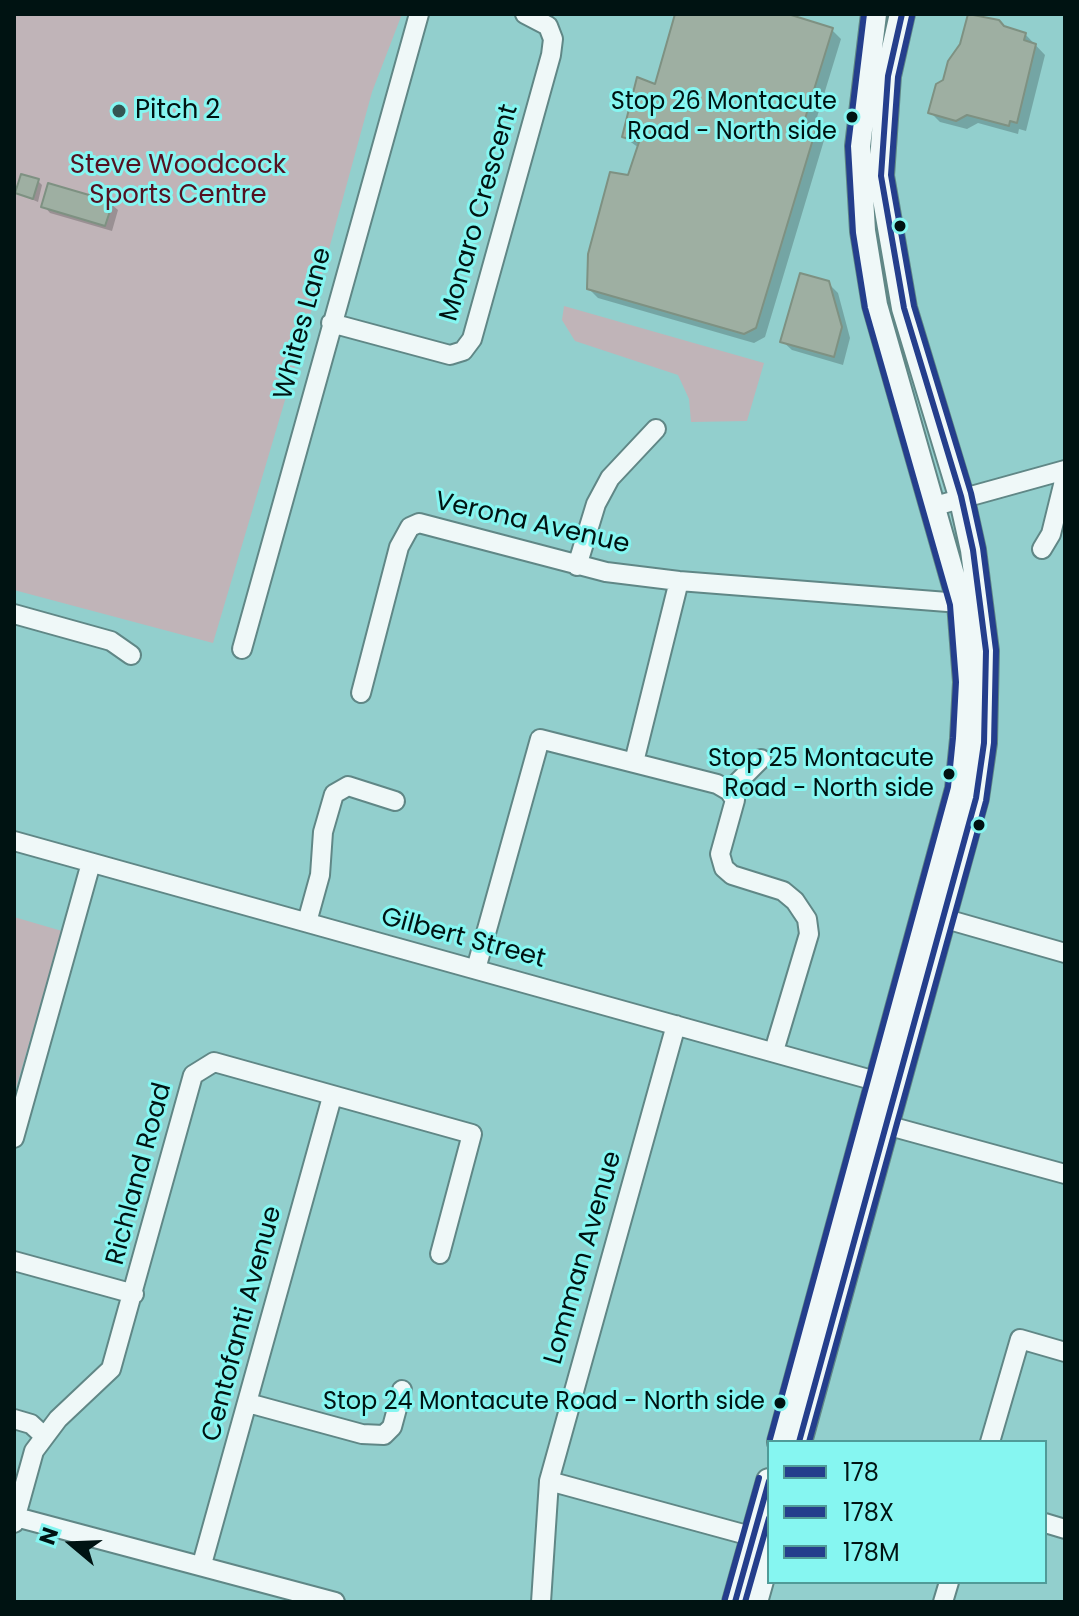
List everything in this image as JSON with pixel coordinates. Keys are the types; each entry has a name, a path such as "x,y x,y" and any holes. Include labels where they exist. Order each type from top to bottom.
{"main road":[{"path":"874,14 858,146 863,231 875,305 935,506 960,603 966,682 958,789 935,916"},
{"path":"781,1440 878,1123 935,916 976,798 987,689 973,550 961,496 904,308 881,176 888,76 902,14"},
{"path":"799,1440 878,1123"},
{"path":"755,1602 767,1506"},
{"path":"735,1602 764,1543"}],"street":[{"name":"Whites Lane","path":"242,649 419,14"},
{"name":"Monaro Crescent","path":"331,323 450,355 463,351 472,339 551,55 553,39 548,26 525,14"},
{"path":"577,566 596,504 610,478 656,429"},
{"path":"935,506 961,496 1065,470"},
{"path":"1042,549 1051,534 1065,477"},
{"name":"Verona Avenue","path":"361,693 399,547 410,527 430,524 577,566 679,581 960,603"},
{"path":"634,762 679,581"},
{"path":"14,614 111,641 131,655"},
{"path":"476,969 540,739 717,784 732,796"},
{"path":"761,759 732,796 720,854 724,868 732,875 783,891 795,901 807,919 809,934 774,1051"},
{"path":"307,922 320,875 323,832 334,794 348,786 395,801"},
{"name":"Gilbert Street","path":"14,841 889,1084"},
{"path":"14,1138 91,863"},
{"path":"935,916 1065,953"},
{"name":"Lomman Avenue","path":"541,1602 549,1481 676,1025"},
{"name":"Richland Road","path":"15,1520 34,1451 44,1436 111,1369 193,1075 214,1062 472,1134 440,1254"},
{"name":"Centofanti Avenue","path":"202,1564 332,1097"},
{"path":"878,1123 1065,1174"},
{"path":"14,1261 134,1294"},
{"path":"991,1440 1020,1339 1065,1352"},
{"path":"248,1403 374,1436 384,1435 392,1427 402,1390"},
{"path":"14,1419 31,1424 44,1436"},
{"path":"549,1481 764,1543"},
{"path":"15,1520 202,1564 335,1602"}],"green space":[{"name":"Steve Woodcock Sports Centre","path":"14,14 402,14 372,92 320,282 213,643 14,590"},
{"path":"564,306 764,363 747,421 691,422 689,399 678,375 575,341 562,320"},
{"path":"14,917 62,931 14,1095"}],"building":[{"path":"675,14 788,14 833,28 804,122 817,126 756,328 744,334 587,289 588,254 610,172 628,175 639,142 622,137 637,77 655,84"},
{"path":"968,14 999,20 1004,26 1026,33 1024,40 1036,44 1017,123 1010,121 1009,126 967,115 956,121 928,113 936,84 943,80 948,61 960,44"},
{"path":"21,174 39,179 33,199 15,193"},
{"path":"48,183 113,202 105,226 41,207"},
{"path":"800,273 829,281 842,327 834,357 780,342"}],"transit line":[{"name":"178M","path":"770,1439 948,787 953,738 956,682 950,605 865,308 853,233 848,146 864,14"},
{"name":"178","path":"800,1440 976,798 984,743 986,651 973,550 961,496 904,308 881,176 888,76 902,14"},
{"name":"178X","path":"810,1440 986,801 994,743 996,650 983,548 971,493 914,306 891,175 898,77 912,16"},
{"name":"178M","path":"725,1599 759,1478"},
{"name":"178","path":"735,1602 767,1488"},
{"name":"178X","path":"745,1602 767,1525"}],"place":[{"name":"Pitch 2","path":"119,111"},
{"name":"Stop 26 Montacute Road - North side","path":"852,117"},
{"name":"Stop 25 Montacute Road - North side","path":"949,774"},
{"name":"Stop 24 Montacute Road - North side","path":"780,1403"}]}
